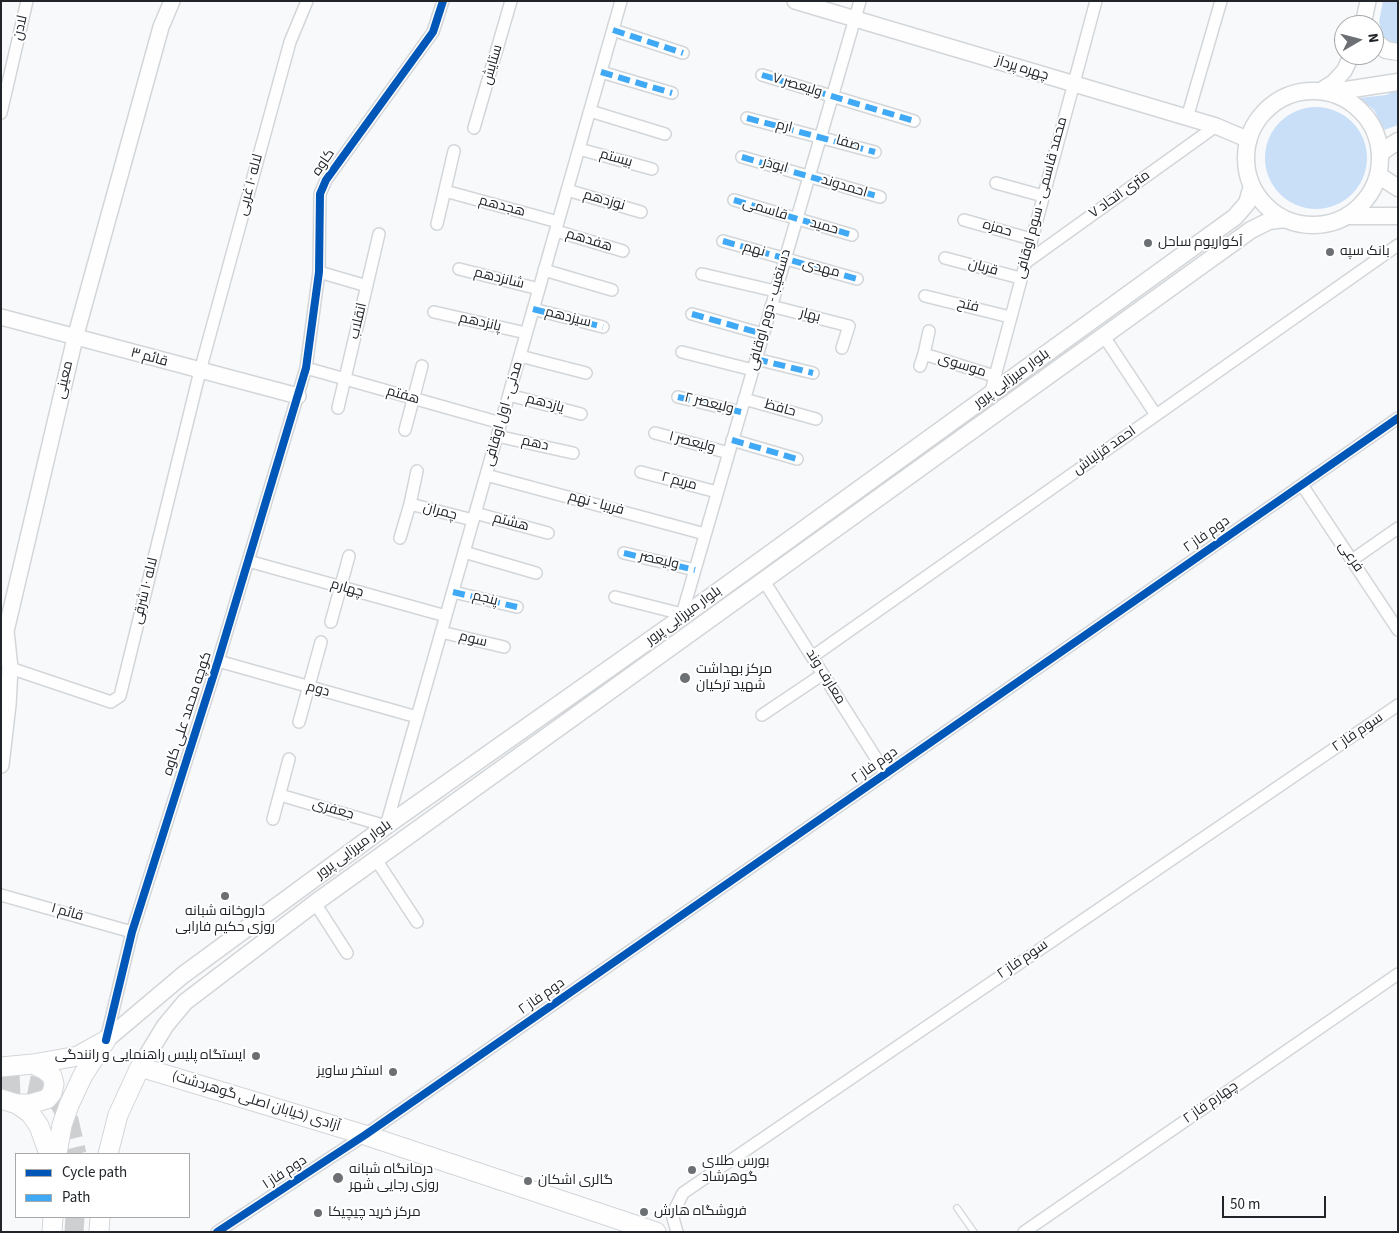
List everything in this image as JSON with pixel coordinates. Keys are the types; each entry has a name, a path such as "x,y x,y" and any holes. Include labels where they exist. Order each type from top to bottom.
{"main road":[{"path":"1384,48 1398,52"},
{"path":"1398,82 1356,90 1302,92 1276,103 1256,122 1246,155 1252,186 1261,200 1272,211 1286,219 1305,224 1320,224 1347,216 1398,216"},
{"path":"1325,92 1349,101 1365,115 1375,133 1380,153 1378,175 1371,191 1361,205 1347,216"},
{"path":"1380,153 1398,141"},
{"path":"1378,175 1398,188"},
{"name":"بلوار میرزایی پرور","path":"106,1040 183,975 386,826 1236,217 1248,204 1252,186"},
{"name":"بلوار میرزایی پرور","path":"140,1067 165,1026 185,1002 315,903 1251,230 1269,221 1286,219"},
{"path":"1,1067 78,1056 106,1040"},
{"path":"57,1153 68,1104 83,1075 106,1040"},
{"path":"9,1101 40,1102 47,1099 52,1093 54,1084 52,1076 45,1070 32,1064"},
{"path":"108,1153 118,1115 140,1067"},
{"name":"آزادی (خیابان اصلی گوهردشت)","path":"140,1067 365,1135 647,1231"},
{"path":"9,1101 30,1113 39,1126 49,1153"},
{"path":"52,1232 53,1218"},
{"path":"99,1232 100,1218"}],"street":[{"name":"لادن","path":"1,113 27,1"},
{"name":"معینی","path":"1,766 10,668 6,630 75,338 161,27 172,1"},
{"name":"لاله ۱۰ غربی","path":"200,371 290,42 307,1"},
{"name":"کاوه","path":"298,396 306,368 319,272 320,194 326,180 433,32 442,1"},
{"name":"ستایش","path":"474,128 511,1"},
{"name":"مدنی - اول اوقافی","path":"386,826 621,1"},
{"name":"چهره پرداز","path":"795,1 1216,126 1249,140"},
{"name":"دستغیب - دوم اوقافی","path":"681,616 860,1"},
{"name":"محمد قاسمی - سوم اوقافی","path":"990,395 1072,84 1096,1"},
{"path":"1187,118 1221,1"},
{"path":"1366,15 1368,1"},
{"path":"613,30 683,52"},
{"path":"1325,92 1347,65"},
{"path":"601,72 672,93"},
{"name":"ولیعصر ۷","path":"762,75 832,96"},
{"path":"832,96 914,121"},
{"path":"590,111 664,134"},
{"name":"ارم","path":"747,118 820,136"},
{"name":"۷ متری اتحاد","path":"1025,263 1216,126"},
{"name":"صفا","path":"820,136 875,152"},
{"name":"بیستم","path":"579,149 652,170"},
{"path":"437,224 454,151"},
{"name":"ابوذر","path":"742,156 809,176"},
{"name":"احمدوند","path":"809,176 880,197"},
{"path":"996,183 1043,196"},
{"name":"نوزدهم","path":"567,190 641,212"},
{"name":"هجدهم","path":"445,192 557,226"},
{"name":"قاسمی","path":"734,200 796,219"},
{"name":"حمید","path":"796,219 852,235"},
{"name":"حمزه","path":"964,220 1031,239"},
{"name":"هفدهم","path":"557,226 623,251"},
{"name":"انقلاب","path":"338,408 379,234"},
{"name":"نهم","path":"723,241 785,259"},
{"name":"احمد قزلباش","path":"812,656 1398,245"},
{"name":"قربان","path":"945,258 1020,278"},
{"name":"مهدی","path":"785,259 857,279"},
{"name":"شانزدهم","path":"459,269 539,289"},
{"path":"544,270 612,290"},
{"path":"319,272 367,286"},
{"path":"702,274 776,291"},
{"name":"فتح","path":"925,296 1010,317"},
{"name":"بهار","path":"771,306 849,326 842,348"},
{"name":"سیزدهم","path":"533,310 603,327"},
{"name":"پانزدهم","path":"434,312 526,334"},
{"path":"692,314 763,334"},
{"name":"قائم ۳","path":"1,317 298,396"},
{"name":"موسوی","path":"928,331 924,354 994,376"},
{"path":"1103,336 1156,414"},
{"path":"682,352 813,374"},
{"path":"920,366 924,354"},
{"path":"520,356 586,373"},
{"path":"405,430 422,366"},
{"name":"هفتم","path":"306,368 501,423"},
{"name":"لاله ۱۰ شرقی","path":"10,668 112,702 120,696 200,371"},
{"name":"یازدهم","path":"509,395 581,414"},
{"name":"کوچه محمد علی کاوه","path":"106,1040 132,932 218,661 298,396"},
{"name":"ولیعصر ۲","path":"678,397 741,412"},
{"name":"حافظ","path":"744,399 816,419"},
{"name":"دوم فاز ۲","path":"365,1135 1398,418"},
{"name":"ولیعصر ۱","path":"655,433 728,453"},
{"name":"دهم","path":"497,436 573,453"},
{"path":"732,440 797,459"},
{"name":"چمران","path":"417,471 410,504 474,517"},
{"name":"مریم ۲","path":"641,472 717,492"},
{"name":"فریبا - نهم","path":"486,475 705,534"},
{"name":"فرعی","path":"1302,485 1398,630"},
{"path":"400,538 410,504"},
{"name":"هشتم","path":"474,517 548,533"},
{"path":"1352,560 1398,528"},
{"path":"464,552 536,573"},
{"name":"ولیعصر","path":"624,553 694,570"},
{"path":"331,622 349,556"},
{"name":"چهارم","path":"248,561 446,616"},
{"name":"معارف وند","path":"764,581 886,774"},
{"name":"پنجم","path":"453,592 517,607"},
{"path":"615,597 681,616"},
{"name":"سوم","path":"442,632 504,647"},
{"path":"299,722 321,642"},
{"name":"دوم","path":"218,661 417,718"},
{"path":"762,715 823,674"},
{"name":"سوم فاز ۲","path":"676,1232 673,1218 675,1209 683,1194 1398,706"},
{"path":"273,819 289,759"},
{"name":"جعفری","path":"280,795 386,826"},
{"path":"377,860 417,922"},
{"name":"قائم ۱","path":"1,895 132,932"},
{"path":"315,903 347,953"},
{"name":"چهارم فاز ۲","path":"1024,1232 1398,974"},
{"name":"دوم فاز ۱","path":"217,1232 365,1135"}],"lane":[{"path":"958,1208 974,1232"}],"shaded area":[{"path":"1383,1 1398,1 1398,46 1384,38 1384,15 1380,15"},
{"path":"1398,89 1398,125 1384,130 1374,110 1359,98 1386,95"},
{"path":"1316,107 1335,111 1352,122 1363,139 1367,158 1363,177 1352,194 1335,205 1316,209 1297,205 1280,194 1269,177 1265,158 1269,139 1280,122 1297,111"}],"tunnel":[{"path":"1,1085 24,1084 39,1087 50,1093 59,1103 69,1120 77,1153"},
{"path":"74,1232 75,1218"}],"marked path":[{"path":"613,30 683,53"},
{"path":"601,72 672,93"},
{"path":"762,75 914,121"},
{"path":"747,118 875,152"},
{"path":"742,157 880,197"},
{"path":"734,200 852,235"},
{"path":"723,241 857,279"},
{"path":"533,309 603,327"},
{"path":"692,314 763,334"},
{"path":"756,359 813,373"},
{"path":"678,397 741,412"},
{"path":"732,440 797,459"},
{"path":"624,553 695,570"},
{"path":"453,592 517,607"}],"cycle path":[{"path":"106,1040 132,932 218,661 306,368 319,272 320,194 326,180 433,32 443,1"},
{"path":"217,1232 365,1135 1398,418"}],"place":[{"name":"آکواریوم ساحل","path":"1148,243"},
{"name":"بانک سپه","path":"1330,252"},
{"name":"مرکز بهداشت شهید ترکیان","path":"685,678"},
{"name":"داروخانه شبانه روزی حکیم فارابی","path":"225,896"},
{"name":"ایستگاه پلیس راهنمایی و رانندگی","path":"256,1056"},
{"name":"استخر ساویز","path":"393,1072"},
{"name":"بورس طلای گوهرشاد","path":"692,1170"},
{"name":"درمانگاه شبانه روزی رجایی شهر","path":"338,1178"},
{"name":"گالری اشکان","path":"528,1181"},
{"name":"فروشگاه هارش","path":"644,1212"},
{"name":"مرکز خرید چیچیکا","path":"318,1213"}]}
